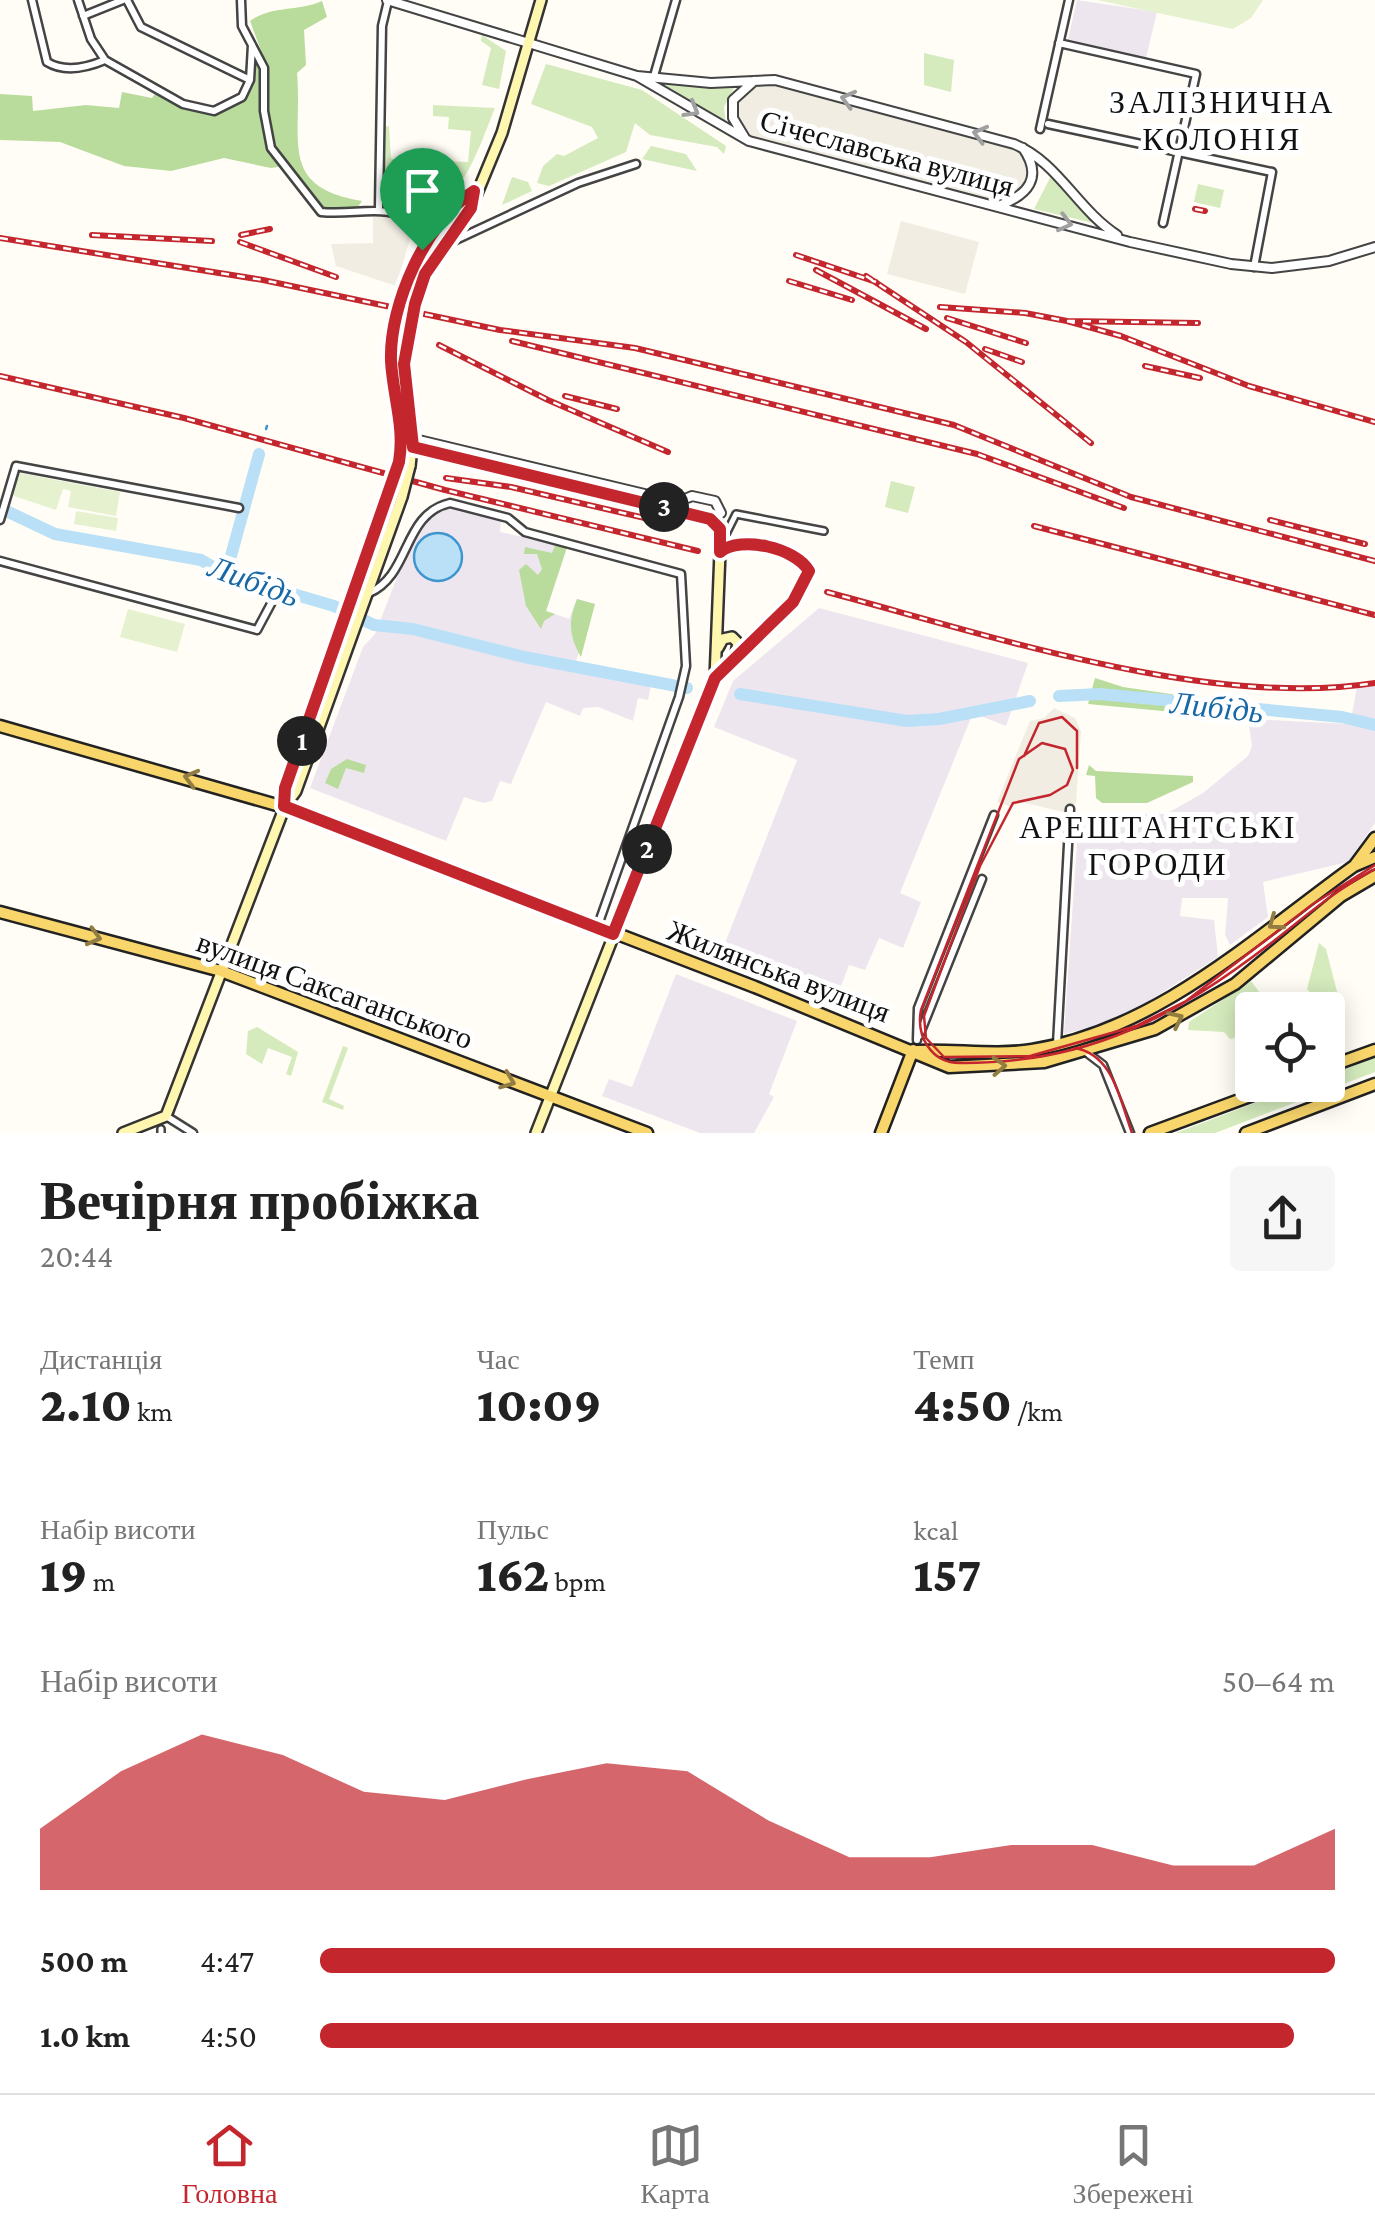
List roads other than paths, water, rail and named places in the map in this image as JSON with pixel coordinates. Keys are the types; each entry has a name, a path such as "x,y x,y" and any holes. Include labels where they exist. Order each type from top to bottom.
{"main road":[{"path":"358,604 368,592 404,464 408,442 404,364 415,304 425,274 471,208 474,191 502,133 541,0"},
{"path":"408,442 391,359 403,300 422,250 460,200 474,191"},
{"path":"123,1133 166,1116 396,496"},
{"path":"536,1133 715,678 721,547 743,543 797,556 809,571 793,602 715,678"},
{"path":"716,656 723,639 732,637 738,644 733,659"},
{"name":"Жилянська вулиця","path":"0,726 284,806 915,1047 940,1065 1024,1065 1084,1052 1155,1029 1195,1010 1274,955 1341,896 1375,876"},
{"path":"1354,866 1375,838"},
{"name":"Жилянська вулиця","path":"915,1047 990,1053 1058,1045 1153,1010 1354,866 1375,857"},
{"name":"вулиця Саксаганського","path":"0,912 220,971 647,1133"},
{"path":"881,1133 915,1047"},
{"path":"1345,1061 1375,1050"},
{"path":"1246,1133 1375,1084"},
{"path":"1150,1133 1235,1102"}],"street":[{"path":"32,0 47,62 58,68 87,68 104,60"},
{"path":"78,0 104,60 183,104 214,111 230,107 242,98 250,80 252,42"},
{"path":"84,16 125,0 141,28 250,80"},
{"path":"241,0 242,26 264,68 264,111 271,148 320,212 380,208 404,214 420,225 422,250"},
{"path":"380,208 382,32 388,0"},
{"name":"Січеславська вулиця","path":"388,0 528,46 637,76 748,141 1130,242 1254,267 1299,266 1375,247"},
{"path":"654,76 676,0"},
{"path":"1040,129 1069,0"},
{"path":"1059,42 1196,74 1163,223"},
{"path":"637,76 711,84 758,79 1022,147 1043,160 1098,221 1130,242"},
{"path":"748,141 736,127 732,110 737,93 758,79"},
{"path":"1048,124 1272,172 1254,267"},
{"path":"998,206 1022,196 1033,180 1033,166 1022,147"},
{"path":"444,246 578,182 636,164"},
{"path":"408,442 684,500 692,496 718,502 721,513 710,519"},
{"path":"408,442 710,519 719,526 721,547"},
{"path":"0,520 16,466 245,509"},
{"path":"684,500 688,513"},
{"path":"368,592 392,579 421,518 442,505 508,518 525,532 678,572 683,578 683,682 598,928"},
{"path":"721,547 736,514 824,531"},
{"path":"0,561 256,630 279,588"},
{"path":"1058,1045 1070,810"},
{"path":"915,1047 918,1008 994,816"},
{"path":"915,1047 982,880"},
{"path":"1084,1052 1103,1065 1130,1133"},
{"path":"166,1116 194,1133"}],"water":[{"path":"438,533 455,540 462,557 455,574 438,581 421,574 414,557 421,540"}],"waterway":[{"path":"231,556 259,454"},
{"name":"Либідь","path":"0,508 55,534 201,560 225,574 334,606 374,625 413,629 524,657 687,688"},
{"name":"Либідь","path":"740,694 907,721 939,719 1030,701"},
{"name":"Либідь","path":"1059,696 1100,694 1342,717 1375,725"}],"tram line":[{"path":"1024,756 1039,723 1062,717 1077,731 1077,768"},
{"path":"1375,865 1313,904 1186,1001 1136,1026 1030,1056 944,1057 926,1038 924,1016 980,866 1013,803 1050,795 1067,785 1073,770 1065,749 1042,743 1019,759 921,1010 923,1038 941,1058 960,1063 1050,1055 1128,1031 1165,1013 1202,992 1336,893 1375,869"},
{"path":"1075,1048 1088,1052 1107,1070 1132,1133"}],"railway":[{"path":"1195,209 1205,211"},
{"path":"241,235 270,229"},
{"path":"92,235 212,241"},
{"path":"0,238 263,280 500,330 635,348 954,425 1131,497 1375,561"},
{"path":"240,242 336,277"},
{"path":"796,255 876,282"},
{"path":"816,270 926,329"},
{"path":"866,276 966,342 1091,443"},
{"path":"789,281 852,300"},
{"path":"940,307 1025,313 1067,321 1198,323"},
{"path":"947,318 1026,343"},
{"path":"1067,321 1121,336 1249,386 1375,422"},
{"path":"512,341 977,454 1124,508"},
{"path":"439,345 548,400 668,452"},
{"path":"985,349 1022,362"},
{"path":"1145,366 1200,378"},
{"path":"0,376 184,418 445,490 698,551"},
{"path":"565,396 617,409"},
{"path":"446,478 511,487 662,522"},
{"path":"1270,520 1365,544"},
{"path":"1034,526 1375,615"},
{"path":"827,592 1028,647 1171,677 1242,686 1310,688 1375,683"}],"district":[{"name":"ЗАЛІЗНИЧНА КОЛОНІЯ","path":"1222,120"},
{"name":"АРЕШТАНТСЬКІ ГОРОДИ","path":"1158,846"}]}
